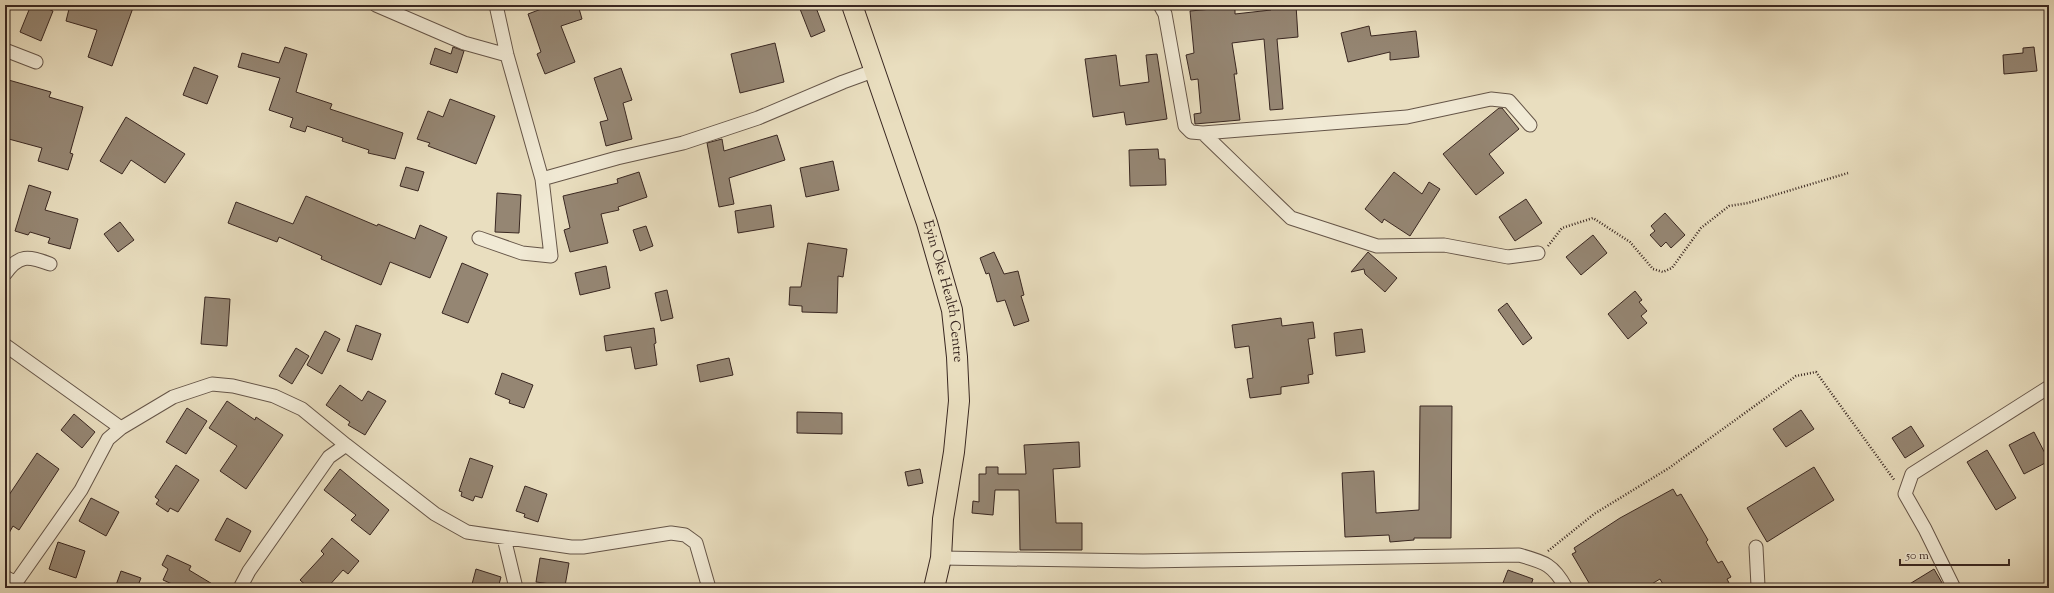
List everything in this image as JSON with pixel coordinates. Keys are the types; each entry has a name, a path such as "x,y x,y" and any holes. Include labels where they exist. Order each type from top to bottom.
{"main road":[{"name":"Eyin Oke Health Centre","path":"852,5 876,70 927,223 952,310 957,357 959,401 954,452 943,520 941,558 934,588"}],"street":[{"path":"376,5 464,43 507,54"},
{"path":"480,238 522,253 551,256 542,179 507,54 496,5"},
{"path":"1164,8 1185,126 1191,132 1203,133 1407,117 1491,99 1509,101 1530,125"},
{"path":"5,50 36,62"},
{"path":"542,179 617,158 683,143 758,118 843,82 876,70"},
{"path":"1203,133 1291,218 1377,246 1444,245 1508,257 1538,253"},
{"path":"5,274 13,262 32,257 50,264"},
{"path":"5,345 121,428"},
{"path":"11,583 81,490 108,439 121,428 174,397 212,384 233,386 274,396 302,409 435,514 467,532 504,538 584,547 671,532 685,535 696,544 709,588"},
{"path":"1954,588 1925,529 1904,494 1912,474 2049,387"},
{"path":"240,588 250,571 329,457 346,445"},
{"path":"504,538 516,588"},
{"path":"1756,547 1758,586 1760,588"},
{"path":"941,558 1143,561 1519,555 1551,566 1559,575 1566,588"}],"path":[{"path":"1538,253 1548,246 1562,228 1593,218 1630,242 1653,269 1663,272 1672,268 1702,228 1729,206 1748,203 1848,172"},
{"path":"1536,560 1594,514 1669,468 1796,376 1816,372 1904,494"}],"building":[{"path":"31,5 38,5 53,11 41,41 20,32"},
{"path":"70,5 134,5 112,66 88,57 97,30 66,21"},
{"path":"552,5 578,5 582,19 561,26 575,62 545,74 537,54 541,52 528,14"},
{"path":"810,5 815,5 825,31 811,37 800,9"},
{"path":"1271,5 1296,5 1298,37 1277,39 1283,109 1270,110 1264,39 1232,43 1237,74 1234,74 1240,120 1195,124 1194,114 1201,113 1198,79 1191,80 1186,55 1194,53 1190,11 1235,7 1235,14 1271,10"},
{"path":"1369,26 1371,36 1416,31 1419,57 1390,60 1390,52 1348,62 1341,33"},
{"path":"775,43 784,82 740,93 731,54"},
{"path":"285,47 307,54 296,92 332,104 330,109 403,133 395,159 368,153 369,150 342,141 343,138 307,126 305,132 290,127 293,118 269,110 280,78 238,67 242,53 279,63"},
{"path":"453,47 464,51 457,73 430,64 435,48 451,54"},
{"path":"2034,47 2037,71 2004,74 2003,55 2023,53 2023,48"},
{"path":"1157,54 1167,119 1126,125 1124,112 1093,117 1085,59 1116,55 1120,86 1149,82 1146,55"},
{"path":"194,67 218,76 207,104 183,95"},
{"path":"621,68 632,100 623,103 632,139 606,146 600,122 608,120 594,78"},
{"path":"5,79 51,92 49,97 83,107 70,153 73,154 68,170 38,161 42,148 5,138"},
{"path":"450,99 495,116 476,164 428,146 430,143 417,139 428,111 443,117"},
{"path":"1499,108 1502,108 1519,129 1489,154 1504,173 1476,195 1443,154"},
{"path":"126,117 185,154 165,183 131,160 122,174 100,161"},
{"path":"777,135 785,160 729,178 734,204 719,207 707,143 722,139 724,151"},
{"path":"1158,149 1159,159 1165,159 1166,185 1130,186 1129,150"},
{"path":"833,161 839,190 806,197 800,168"},
{"path":"406,167 424,172 418,191 400,186"},
{"path":"639,172 647,197 618,207 619,210 601,214 608,243 570,252 564,230 570,228 563,196 618,183 617,179"},
{"path":"1394,172 1422,194 1429,182 1440,189 1410,236 1384,219 1382,223 1365,209"},
{"path":"29,185 51,192 45,210 78,219 70,249 48,243 50,238 30,232 28,235 15,231"},
{"path":"497,193 521,195 519,233 495,232"},
{"path":"306,196 377,226 378,224 415,239 420,225 447,237 430,278 390,262 381,285 321,259 322,256 279,237 277,242 228,223 236,202 293,224"},
{"path":"1526,199 1542,223 1515,241 1499,217"},
{"path":"771,205 774,227 738,233 735,211"},
{"path":"1665,213 1685,235 1671,248 1666,242 1661,247 1650,235 1655,231 1651,226"},
{"path":"120,222 134,240 118,252 104,234"},
{"path":"646,226 653,246 640,251 633,230"},
{"path":"1593,235 1607,253 1581,275 1566,257"},
{"path":"808,243 847,249 843,277 838,276 837,313 802,312 802,306 789,305 790,287 801,287"},
{"path":"994,252 1004,274 1018,271 1024,295 1021,296 1029,321 1014,326 1005,300 997,302 989,273 986,274 980,258"},
{"path":"1368,252 1397,278 1385,292 1365,274 1364,269 1351,272"},
{"path":"462,263 488,274 468,323 442,313"},
{"path":"606,266 610,288 580,295 575,273"},
{"path":"667,290 673,318 661,321 655,293"},
{"path":"1635,291 1642,300 1639,302 1647,311 1641,316 1647,323 1628,339 1608,314"},
{"path":"205,297 230,299 227,346 201,344"},
{"path":"1507,303 1532,338 1523,345 1498,310"},
{"path":"1281,318 1282,326 1313,322 1315,338 1308,339 1313,374 1308,375 1309,383 1281,387 1281,394 1250,398 1247,379 1253,378 1249,346 1235,348 1232,325"},
{"path":"356,325 381,334 372,360 347,351"},
{"path":"654,328 656,343 654,344 657,365 635,369 631,347 606,351 604,336"},
{"path":"1362,329 1365,352 1336,356 1334,333"},
{"path":"325,331 340,339 322,374 307,365"},
{"path":"296,348 309,356 292,384 279,376"},
{"path":"729,358 733,375 700,382 697,365"},
{"path":"502,373 533,385 524,408 509,403 510,400 495,394"},
{"path":"340,385 362,401 368,391 386,401 365,435 348,425 350,422 326,405"},
{"path":"227,401 255,420 256,417 283,435 246,489 220,471 237,446 209,428"},
{"path":"1420,406 1452,406 1451,538 1414,538 1414,540 1390,542 1389,535 1345,537 1342,473 1374,471 1376,513 1419,510"},
{"path":"187,408 207,421 186,454 166,442"},
{"path":"1801,410 1814,429 1786,447 1773,429"},
{"path":"797,412 842,413 842,434 797,433"},
{"path":"74,414 95,432 82,448 61,430"},
{"path":"1911,426 1924,446 1905,458 1892,438"},
{"path":"2034,432 2049,461 2024,474 2009,445"},
{"path":"1079,442 1080,467 1053,469 1056,523 1082,523 1082,550 1020,550 1019,490 995,490 993,515 972,513 973,501 979,502 979,474 986,474 986,467 998,467 998,474 1026,474 1024,445"},
{"path":"1987,450 2016,498 1996,510 1967,462"},
{"path":"37,453 59,469 19,530 13,526 5,540 5,501"},
{"path":"470,458 493,466 482,498 475,496 473,501 461,496 462,492 459,491"},
{"path":"176,465 199,480 178,512 170,508 168,512 156,504 159,500 155,497"},
{"path":"1814,467 1834,500 1767,542 1747,508"},
{"path":"340,469 389,510 370,535 351,520 356,515 324,490"},
{"path":"920,469 923,483 908,486 905,472"},
{"path":"525,486 547,494 538,522 524,517 525,514 516,511"},
{"path":"1673,489 1677,496 1681,494 1708,540 1706,542 1718,563 1722,561 1731,577 1727,579 1729,583 1720,588 1665,588 1660,579 1645,588 1592,588 1572,554 1576,552 1574,548 1620,518"},
{"path":"91,498 119,512 106,536 79,521"},
{"path":"227,518 251,531 240,552 215,540"},
{"path":"332,538 359,561 348,574 343,570 327,588 309,588 300,580 324,554 321,551"},
{"path":"58,542 85,551 76,578 49,569"},
{"path":"167,555 191,566 189,570 219,588 181,588 163,580 168,569 162,565"},
{"path":"540,558 569,563 565,586 536,582"},
{"path":"476,569 501,577 498,588 471,588"},
{"path":"1934,569 1945,588 1903,588"},
{"path":"1508,570 1533,579 1530,588 1501,588"},
{"path":"121,571 141,578 137,588 115,588"}]}
